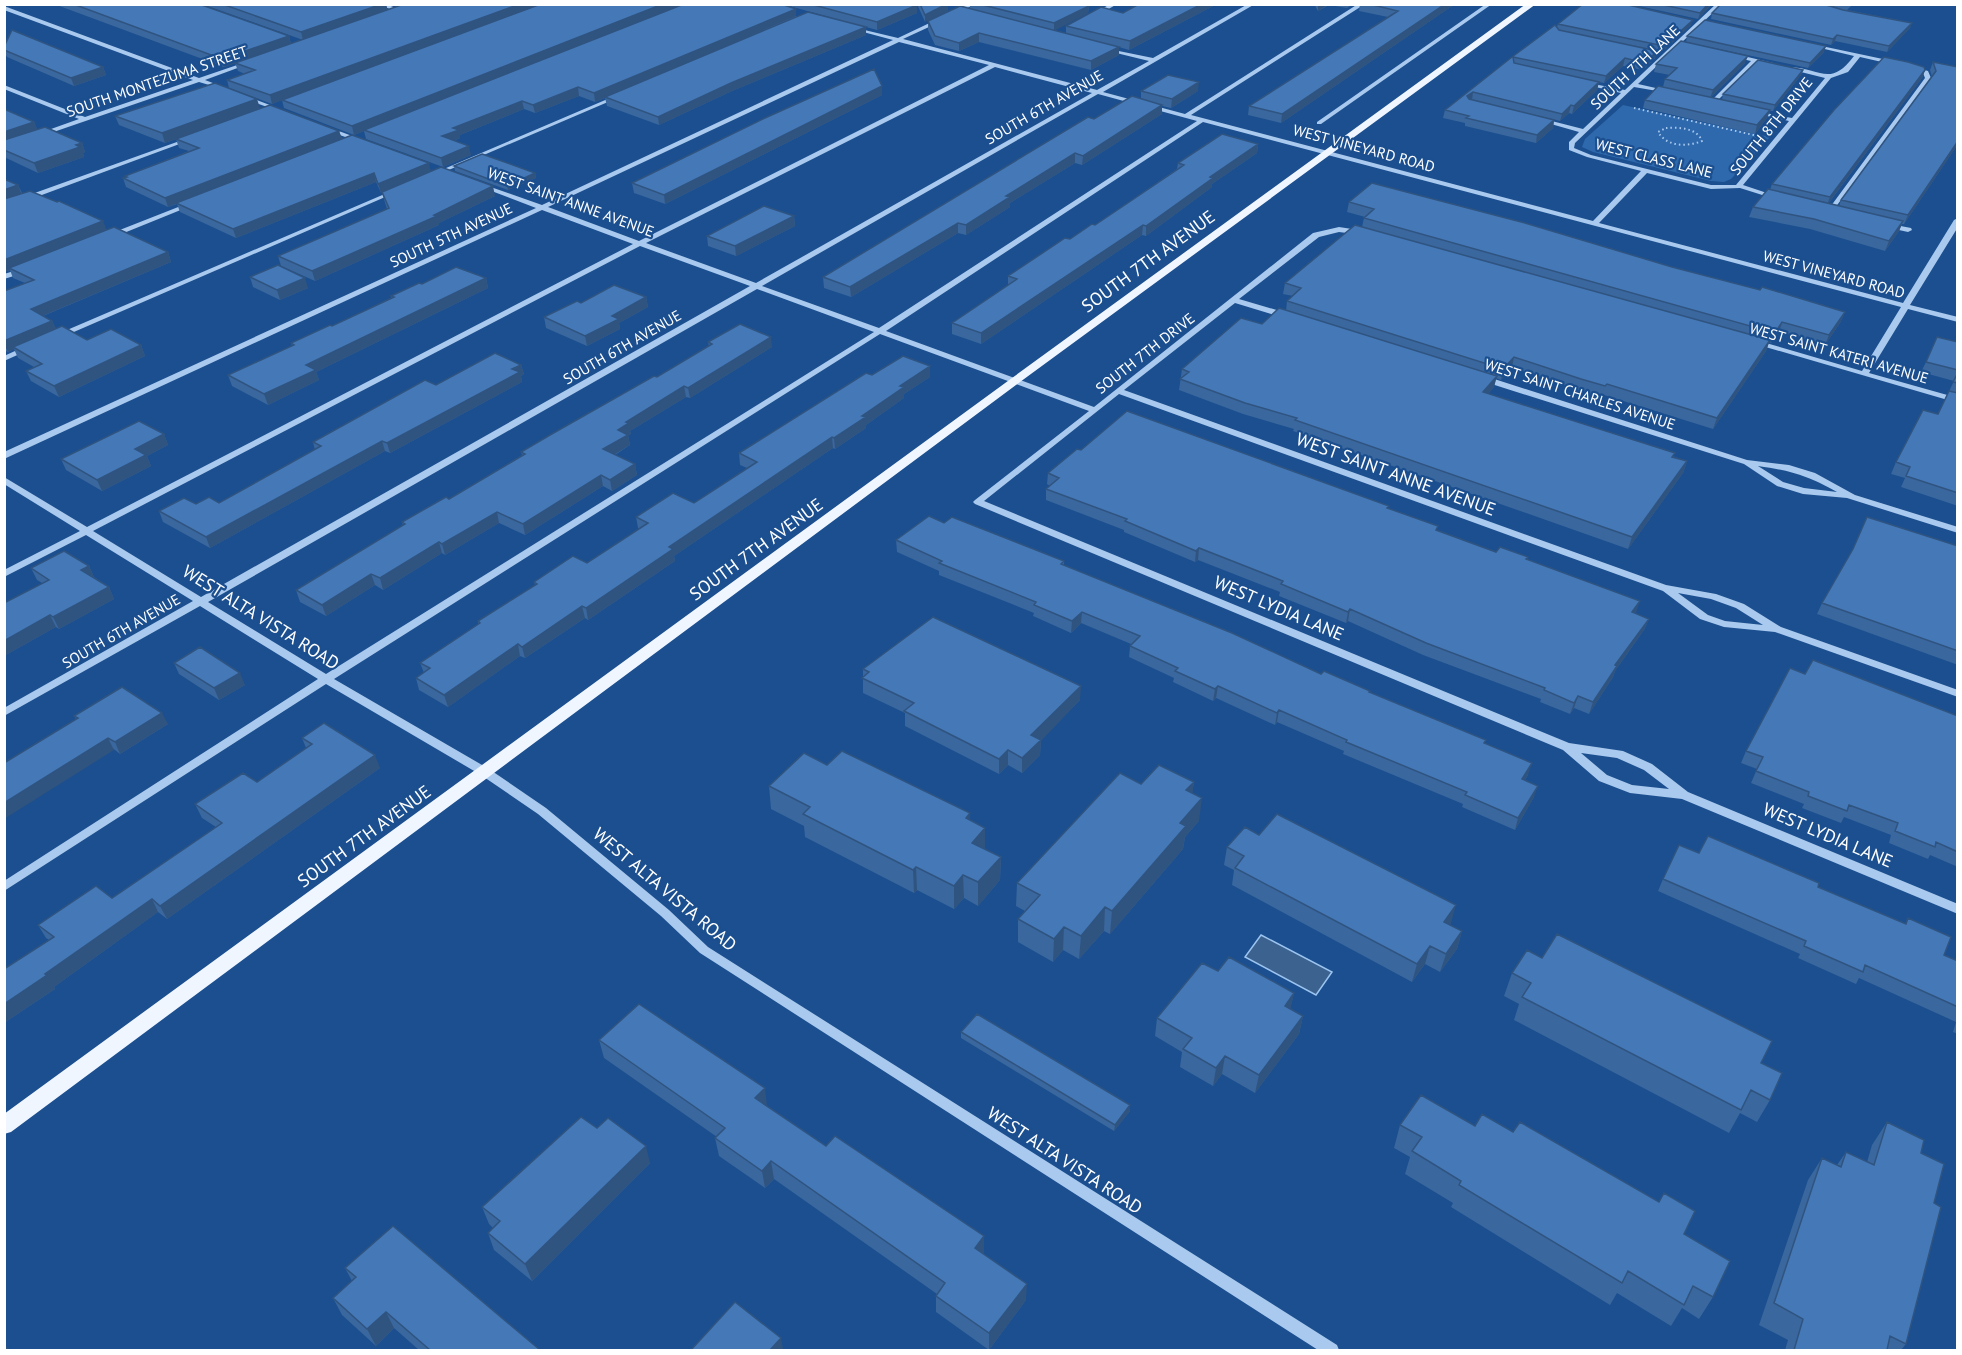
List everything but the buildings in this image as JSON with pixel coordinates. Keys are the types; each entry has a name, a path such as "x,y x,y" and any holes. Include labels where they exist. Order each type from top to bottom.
{"main road":[{"name":"SOUTH 7TH AVENUE","path":"4,1126 1016,380 1532,4"}],"street":[{"path":"379,4 400,11"},
{"name":"SOUTH 5TH AVENUE","path":"4,456 543,207 973,4"},
{"path":"1085,20 1115,4"},
{"name":"SOUTH 6TH AVENUE","path":"4,713 1253,4"},
{"path":"1186,116 1363,4"},
{"path":"1319,123 1490,4"},
{"name":"SOUTH 7TH LANE","path":"1571,149 1572,142 1720,4"},
{"path":"4,8 232,92"},
{"path":"392,14 410,8"},
{"path":"951,9 970,14"},
{"path":"1692,21 1714,24"},
{"name":"WEST VINEYARD ROAD","path":"841,24 1958,320"},
{"path":"1803,43 1918,69 1926,72 1928,78 1830,211"},
{"path":"1677,44 1689,46"},
{"path":"1098,46 1153,60"},
{"path":"1722,53 1777,65"},
{"path":"1656,54 1664,56"},
{"name":"SOUTH 8TH DRIVE","path":"1732,188 1740,186 1829,77 1846,71 1858,55"},
{"path":"1713,102 1755,60"},
{"name":"SOUTH MONTEZUMA STREET","path":"34,136 252,62"},
{"path":"4,574 640,243 994,64"},
{"path":"1788,67 1829,77"},
{"path":"1573,80 1626,92"},
{"path":"1634,85 1670,93"},
{"path":"4,87 84,119"},
{"path":"431,176 631,91"},
{"path":"242,96 281,109 261,113"},
{"path":"1702,100 1724,105"},
{"path":"1746,110 1794,120"},
{"path":"1529,118 1584,131"},
{"path":"4,887 326,679 880,331 1202,120"},
{"path":"318,125 370,144"},
{"path":"342,144 364,136"},
{"path":"4,207 194,138"},
{"name":"WEST CLASS LANE","path":"1571,149 1589,156 1712,187 1732,188"},
{"path":"432,167 452,175"},
{"path":"1594,224 1646,170"},
{"name":"WEST SAINT ANNE AVENUE","path":"473,182 1095,410"},
{"path":"48,340 409,185"},
{"path":"1740,186 1784,199"},
{"path":"102,239 200,200"},
{"path":"1819,208 1841,214"},
{"path":"1864,374 1958,220"},
{"path":"1875,222 1908,230"},
{"name":"SOUTH 7TH DRIVE","path":"978,502 1316,235 1330,229 1349,230 1372,236"},
{"path":"4,277 26,269"},
{"path":"1234,300 1298,320"},
{"name":"WEST SAINT KATERI AVENUE","path":"1750,342 1958,401"},
{"path":"4,359 37,345"},
{"name":"WEST SAINT CHARLES AVENUE","path":"1477,376 1746,462 1789,468 1812,475 1852,497"},
{"name":"WEST SAINT ANNE AVENUE","path":"1118,392 1664,588 1713,596 1740,606 1777,629 1958,694"},
{"name":"WEST SAINT CHARLES AVENUE","path":"1746,462 1780,484 1796,489 1852,497 1958,530"},
{"name":"WEST ALTA VISTA ROAD","path":"4,480 326,679 485,772 542,811 665,913 704,950 1331,1350"},
{"name":"WEST LYDIA LANE","path":"978,502 1567,747 1619,754 1648,767 1684,795 1958,909"},
{"name":"WEST SAINT ANNE AVENUE","path":"1664,588 1704,617 1724,624 1777,629"},
{"name":"WEST LYDIA LANE","path":"1567,747 1603,778 1630,789 1684,795"}],"path":[{"path":"1629,107 1762,137"},
{"path":"1687,130 1695,122"},
{"path":"1666,128 1687,130 1700,135 1702,141 1695,144 1680,144 1666,141 1658,135 1660,130 1666,128"}],"shaded area":[{"path":"1623,105 1770,137 1731,179 1724,182 1711,181 1593,152 1582,147 1585,139"},
{"path":"1261,935 1332,972 1316,995 1245,957"}]}
